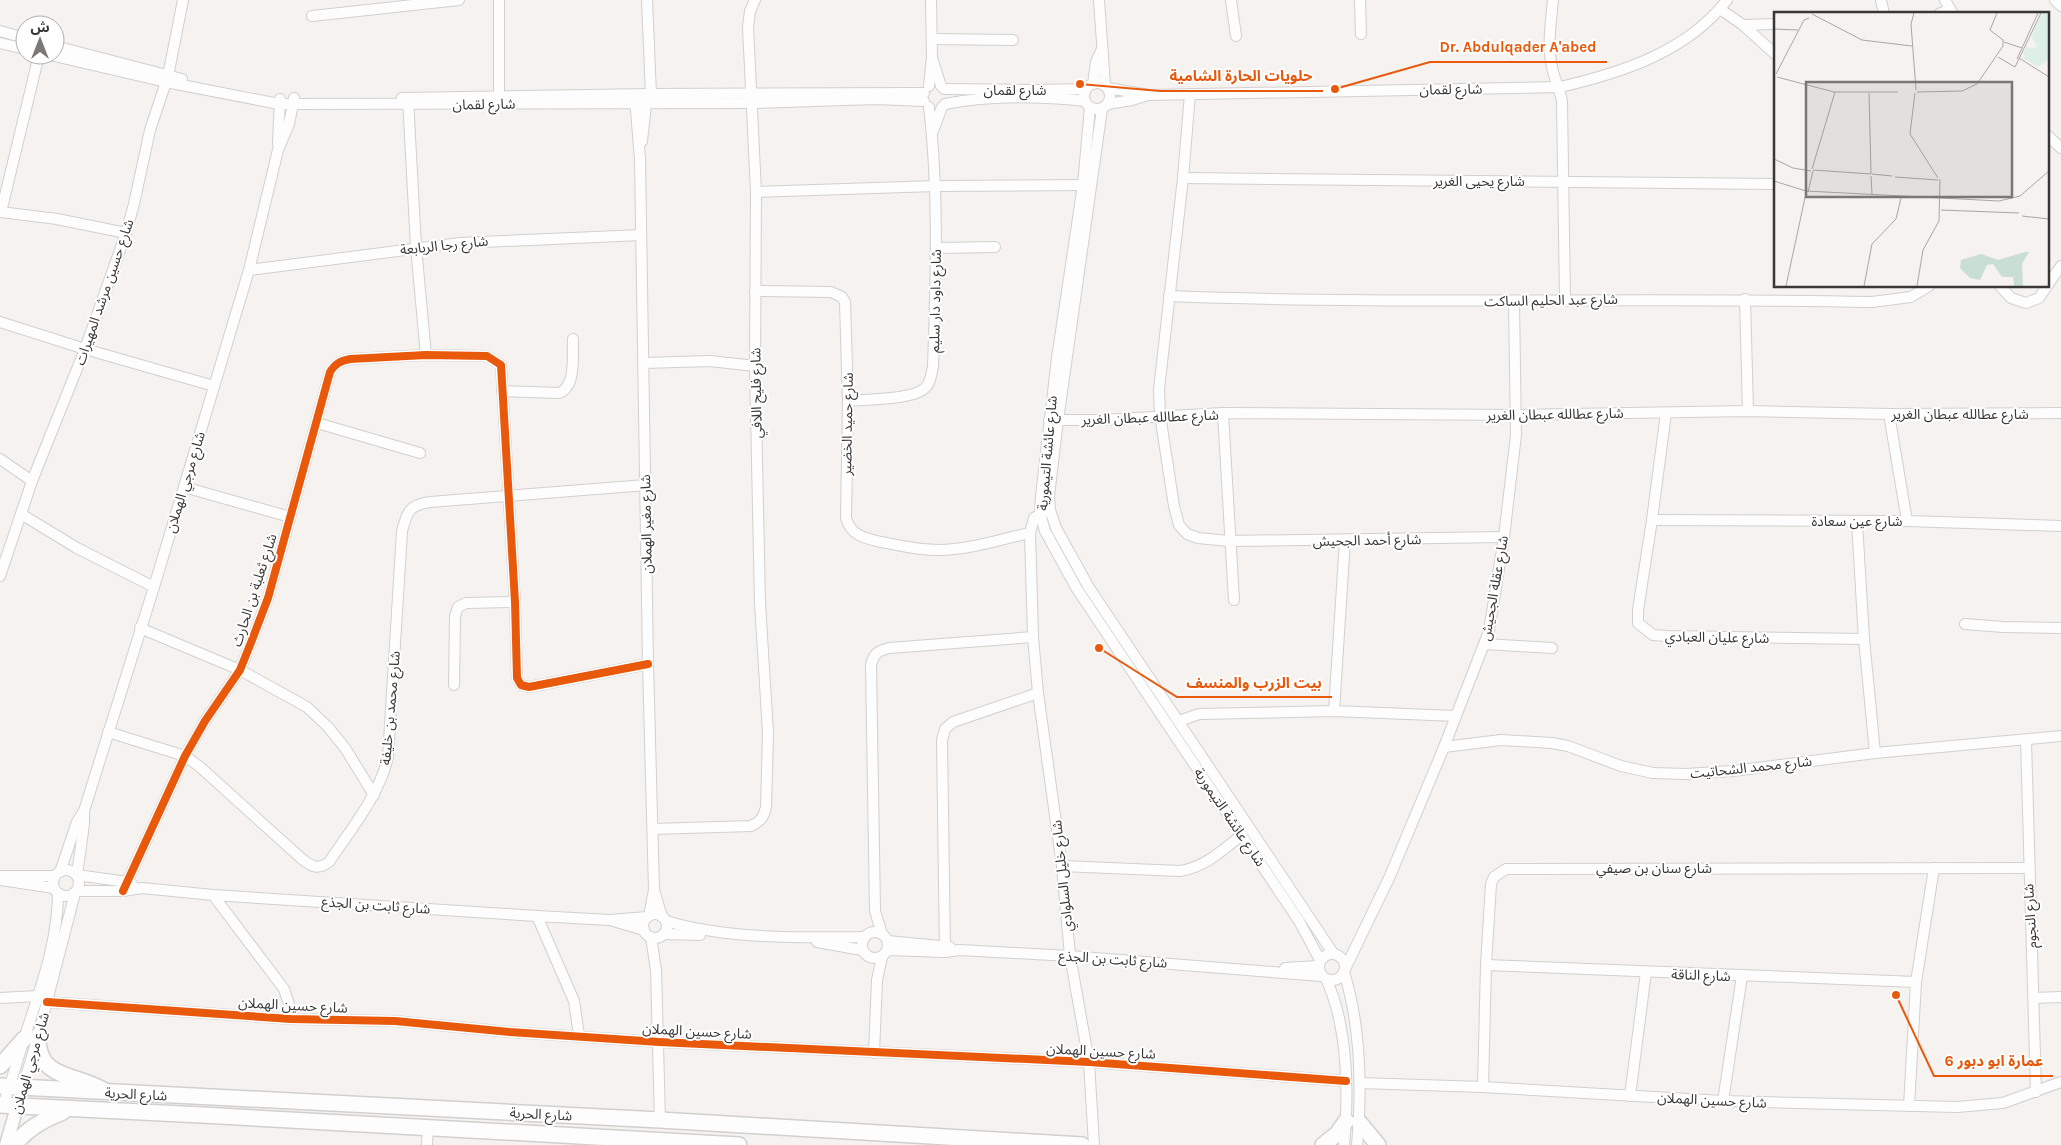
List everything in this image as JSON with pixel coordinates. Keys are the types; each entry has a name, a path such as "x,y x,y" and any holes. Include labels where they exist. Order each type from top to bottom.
{"highway":[{"path":"0,1066 31,1038 47,1067 53,1071 91,1083 107,1092"},
{"name":"شارع الحرية","path":"11,1087 660,1120 1082,1145"},
{"name":"شارع الحرية","path":"5,1108 69,1109 428,1127 651,1142 739,1145"},
{"path":"14,1145 26,1131 39,1121 69,1109"},
{"path":"1323,1145 1353,1122 1378,1145"}],"main road":[{"name":"شارع مرجي الهملان","path":"5,1108 6,1145"}],"street":[{"name":"شارع حسين مرشد المهيرات","path":"0,576 32,481 85,349 126,232 150,130 167,79 183,0"},
{"path":"312,16 459,0"},
{"path":"499,0 499,100"},
{"name":"شارع مغير الهملان","path":"640,159 648,96 647,0"},
{"name":"شارع فليح اللافي","path":"653,830 751,826 757,823 764,815 768,733 760,611 755,291 756,192 748,27 750,11 755,0"},
{"name":"شارع داود دار سليم","path":"848,401 906,396 920,392 930,381 933,367 937,248 932,134 927,97 932,57 931,0"},
{"path":"1098,0 1101,50 1105,64 1106,87"},
{"path":"1231,0 1236,36"},
{"path":"1360,0 1361,34"},
{"path":"1553,0 1550,55 1552,70 1560,87 1563,114 1565,300"},
{"name":"شارع لقمان","path":"65,58 280,101 408,102 635,98 648,96 876,99 927,97 943,87 1035,90 1090,86 1149,95 1560,87 1600,78 1660,53 1694,34 1727,0"},
{"path":"2055,0 2061,6"},
{"path":"1720,9 1743,25 1774,53"},
{"path":"1743,25 1774,24"},
{"path":"0,31 15,35"},
{"path":"932,39 1012,40"},
{"path":"0,43 15,47"},
{"name":"شارع لقمان","path":"65,49 167,79"},
{"path":"1090,86 1101,50"},
{"name":"شارع داود دار سليم","path":"932,57 947,96 932,134"},
{"path":"37,65 1,212 57,219 126,232"},
{"name":"شارع عائشة التيمورية","path":"1087,185 1087,104 1090,86"},
{"name":"شارع عائشة التيمورية","path":"1106,87 1111,96 1105,106 1087,185 1065,302 1053,420 1045,531 1077,590 1299,921 1334,995 1353,1122"},
{"path":"1190,94 1183,178 1159,389 1160,415 1167,468 1179,525 1187,534 1198,538 1230,541"},
{"name":"شارع لقمان","path":"927,97 933,108 964,100 1031,97 1105,106 1149,95"},
{"name":"شارع مغير الهملان","path":"635,98 640,159 648,664 654,890 648,917 644,922 655,934"},
{"name":"شارع مرجي الهملان","path":"278,150 280,101"},
{"name":"شارع مرجي الهملان","path":"57,874 77,822 84,811 154,587 249,270 278,150 289,124 294,101"},
{"path":"408,102 416,247 426,355 491,357 501,365 517,678 521,685 528,687 648,664"},
{"path":"2048,136 2061,148"},
{"name":"شارع يحيى الغرير","path":"1183,178 1774,184"},
{"path":"756,192 935,186 1087,185"},
{"name":"شارع رجا الربابعة","path":"249,270 416,247 523,239 641,235"},
{"path":"937,248 995,247"},
{"path":"2048,285 2061,266"},
{"name":"شارع عبد الحليم الساكت","path":"1169,296 1514,302 1745,299 1872,302 1911,297 1926,288"},
{"path":"2002,288 2011,298 2026,303 2039,298 2046,288"},
{"name":"شارع حميد الخضير","path":"755,291 831,292 842,297 845,302 848,401 846,518 852,531 859,536 910,548 956,549 1030,533"},
{"path":"1745,299 1748,411"},
{"name":"شارع عقلة الجحيش","path":"1345,970 1390,876 1485,644 1492,615 1504,537 1516,435 1514,302"},
{"path":"0,322 85,349 214,386"},
{"path":"502,391 559,393 564,391 570,381 573,339"},
{"name":"شارع ثعلبة بن الحارث","path":"125,886 185,756 240,670 268,598 330,372 337,363 350,359 426,355"},
{"path":"644,364 710,361 756,366"},
{"name":"شارع عطالله عبطان الغرير","path":"1053,420 1101,420 1160,415 1223,413 1516,415 1748,411 1889,414 2061,413"},
{"path":"1223,413 1234,600"},
{"name":"شارع عليان العبادي","path":"1666,413 1637,617 1638,624 1653,635 1864,639"},
{"path":"1889,414 1907,521"},
{"path":"316,424 420,453"},
{"path":"0,459 32,481"},
{"name":"شارع محمد بن خليفة","path":"108,732 185,756 200,767 311,866 323,866 329,862 374,795 386,768 402,531 410,509 418,504 646,485"},
{"path":"184,487 290,518"},
{"name":"شارع عائشة التيمورية","path":"1045,512 1088,586 1335,954"},
{"name":"شارع خليل السلوادي","path":"1045,512 1034,518 1030,533 1033,637 1038,693 1062,866 1070,956 1089,1062 1094,1145"},
{"path":"21,514 77,548 154,587"},
{"name":"شارع عين سعادة","path":"1652,520 1907,521 2061,526"},
{"path":"1857,522 1864,639 1875,753"},
{"name":"شارع أحمد الجحيش","path":"1230,541 1504,537"},
{"path":"1334,712 1345,540"},
{"path":"454,685 455,616 458,607 466,603 514,602"},
{"path":"1965,624 1993,627 2061,628"},
{"path":"140,628 240,670 296,700 314,713 345,748 374,795"},
{"path":"874,1053 877,980 885,945 875,911 871,664 873,656 878,651 889,648 1033,637"},
{"path":"1485,644 1552,648"},
{"path":"945,948 942,740 945,729 953,722 1038,693"},
{"path":"1179,721 1199,714 1334,712 1456,716"},
{"name":"شارع محمد الشحاتيت","path":"1444,746 1501,740 1552,743 1577,749 1621,766 1653,772 1686,774 1875,753 2061,736"},
{"name":"شارع النجوم","path":"2026,740 2028,868 2036,1092"},
{"name":"شارع مرجي الهملان","path":"77,875 84,811"},
{"path":"1062,866 1180,871 1192,869 1202,865 1242,835"},
{"path":"1909,1106 1916,982 1934,868"},
{"name":"شارع سنان بن صيفي","path":"1484,1087 1486,965 1491,884 1494,877 1506,869 2028,868"},
{"path":"0,876 57,874 69,870 77,875 80,883 76,892 68,896 56,891 0,880"},
{"path":"56,891 57,874"},
{"name":"شارع ثابت بن الجذع","path":"77,875 125,886 213,895 610,920 648,917 655,914 664,919"},
{"name":"شارع ثابت بن الجذع","path":"76,892 125,886"},
{"name":"شارع مغير الهملان","path":"654,890 664,919"},
{"name":"شارع مرجي الهملان","path":"11,1087 31,1038 42,999 57,924 56,891"},
{"name":"شارع مرجي الهملان","path":"5,1108 11,1087 31,1038 76,892"},
{"path":"213,895 284,989 289,1004 290,1019"},
{"path":"875,911 862,946 877,980"},
{"path":"537,916 574,1001 579,1036"},
{"path":"664,919 689,928 721,932 821,938 866,935 873,932 885,945"},
{"path":"660,1120 655,934 667,926 664,919"},
{"name":"شارع ثابت بن الجذع","path":"610,920 655,934 800,940 866,954 873,959 885,945 1266,970 1322,970"},
{"path":"1345,970 1337,979 1322,970 1323,956 1335,954 1360,939"},
{"path":"1335,954 1342,958 1355,1017 1360,1084 1353,1122 1344,1145"},
{"name":"شارع الناقة","path":"1486,965 1916,982"},
{"path":"1630,1096 1646,972"},
{"path":"1723,1101 1742,976"},
{"path":"2034,998 2061,997"},
{"name":"شارع حسين الهملان","path":"0,998 42,999 290,1019 395,1021 510,1032 659,1042 1089,1062 1346,1081"},
{"name":"شارع حسين الهملان","path":"1360,1084 1484,1087 1723,1101 1982,1106 2003,1103 2061,1082"},
{"path":"1353,1122 1357,1145"},
{"path":"427,1145 428,1127"}],"cycle path":[{"path":"123,891 185,756 205,721 240,670 268,598 330,372 341,362 350,359 426,355 487,356 501,365 515,602 517,678 521,685 529,687 648,664"},
{"path":"47,1002 291,1019 395,1021 510,1032 659,1042 1089,1062 1346,1081"}],"place":[{"name":"حلويات الحارة الشامية","path":"1080,84"},
{"name":"Dr. Abdulqader A'abed","path":"1335,89"},
{"name":"بيت الزرب والمنسف","path":"1099,648"},
{"name":"عمارة ابو دبور 6","path":"1896,995"}]}
